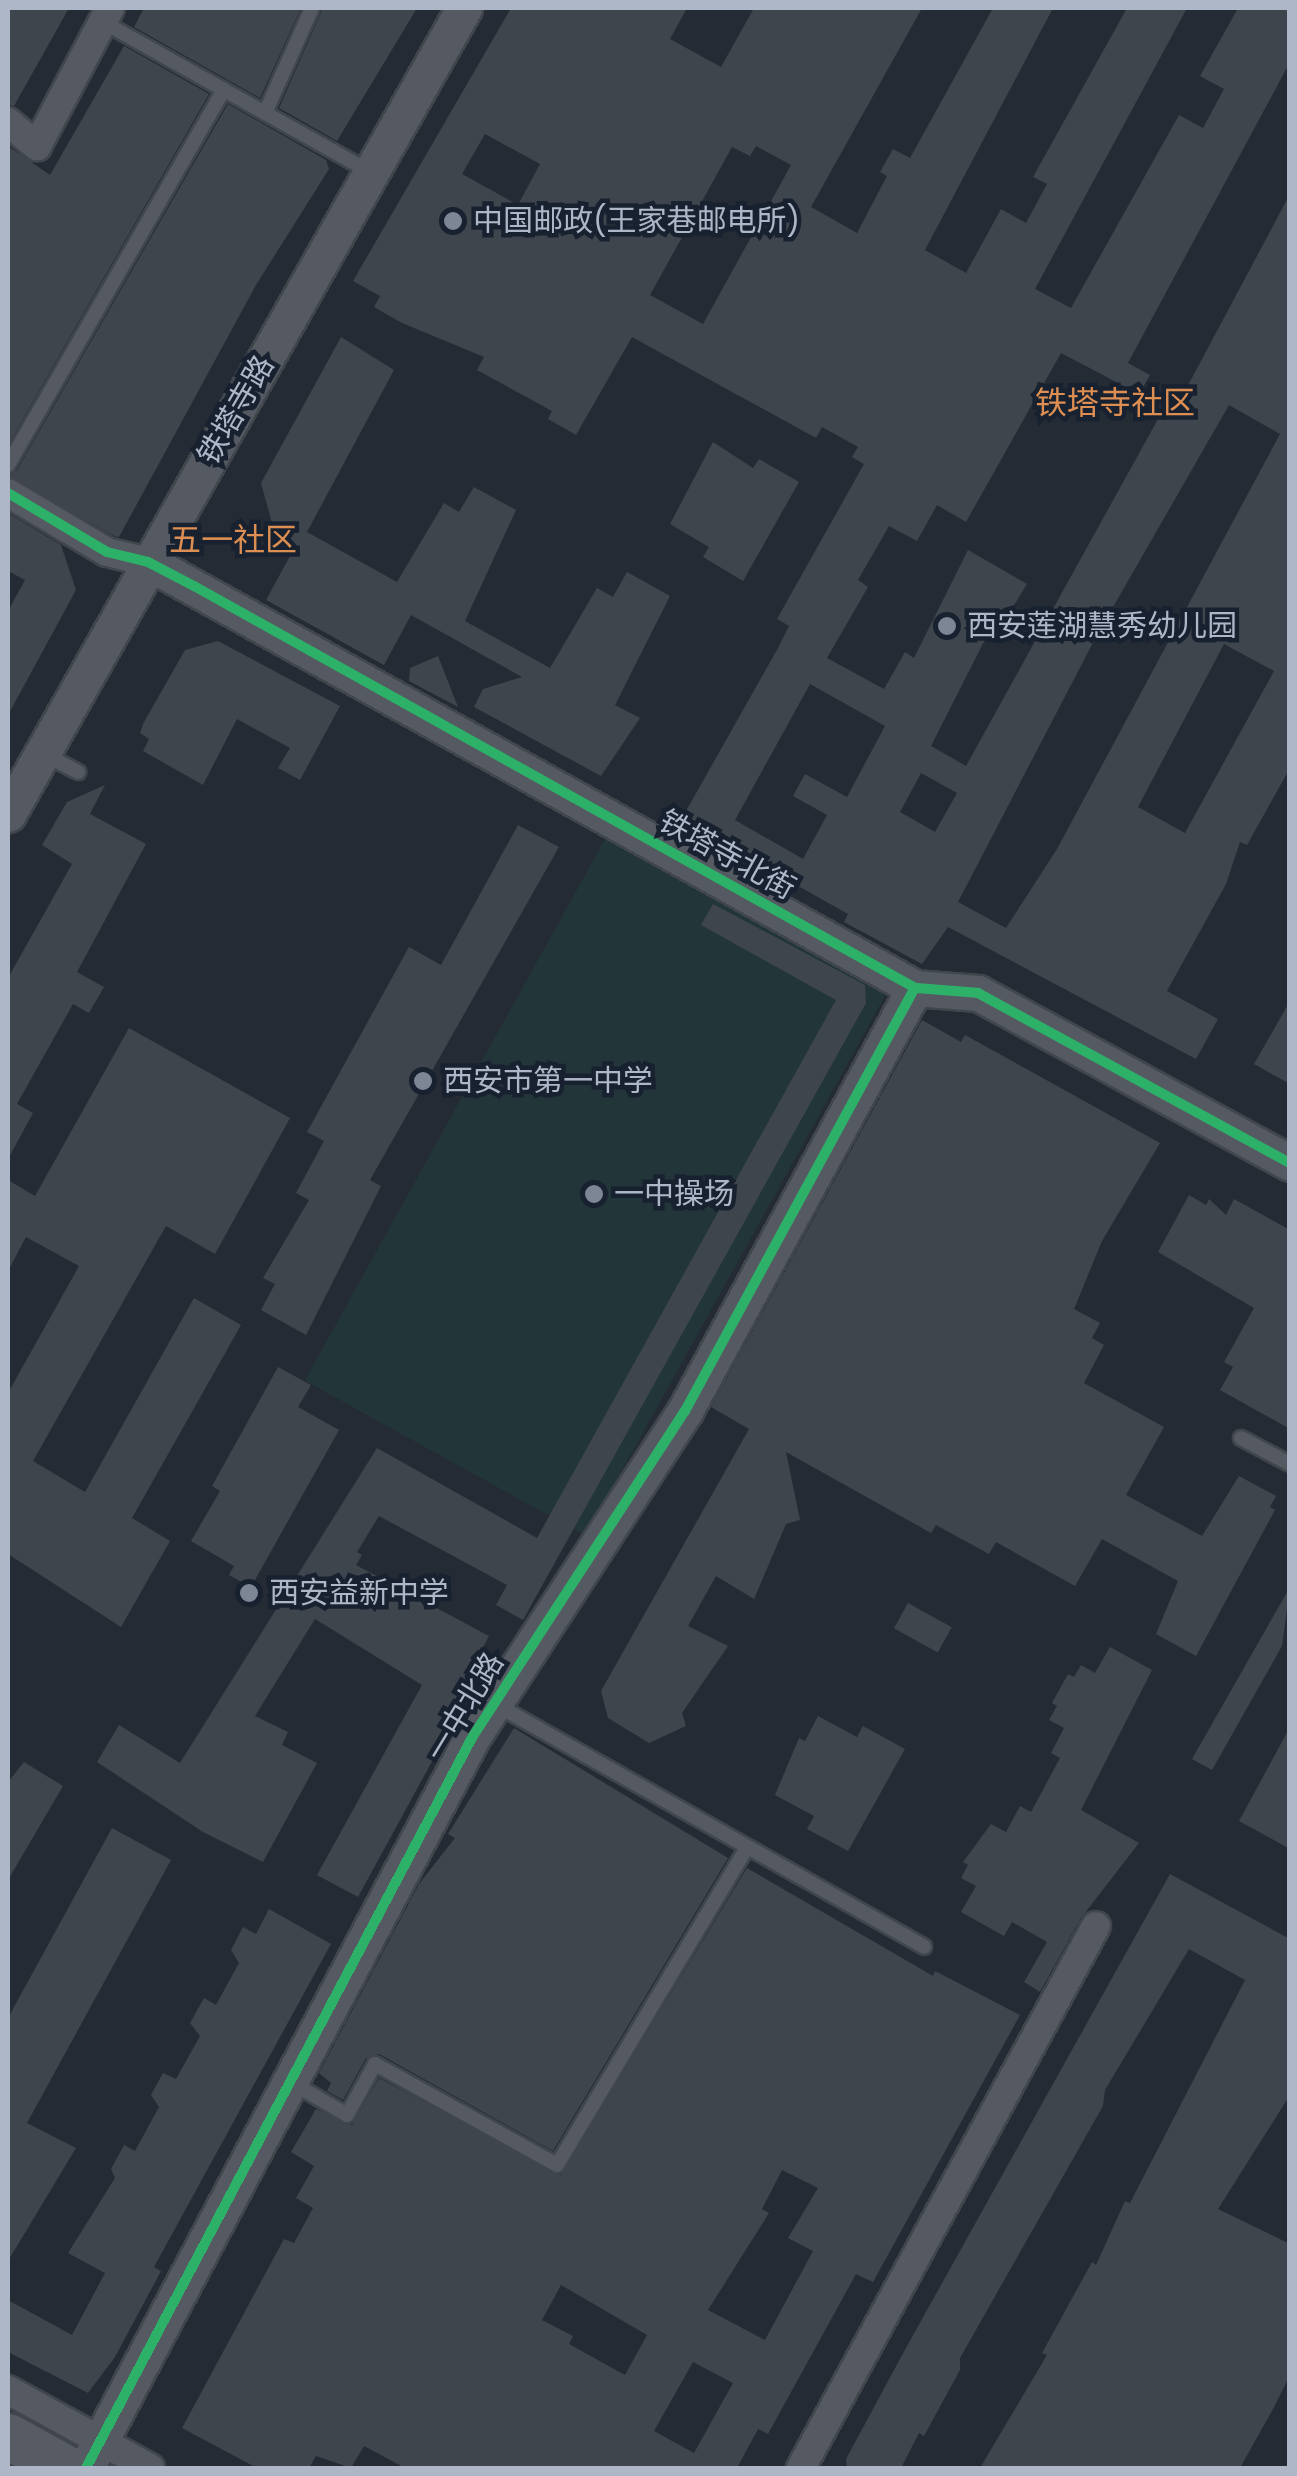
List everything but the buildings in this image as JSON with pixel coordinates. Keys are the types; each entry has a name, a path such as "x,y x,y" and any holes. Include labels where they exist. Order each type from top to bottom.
{"main road":[{"path":"8,2436 66,2468"}],"street":[{"name":"铁塔寺路","path":"8,814 464,8"},
{"path":"8,122 37,146 106,15"},
{"path":"8,493 107,552 148,562"},
{"name":"铁塔寺北街","path":"148,562 915,988 978,993 1290,1164"},
{"name":"一中北路","path":"94,2455 494,1704 685,1411 915,988"},
{"path":"800,2468 1096,1926"},
{"path":"8,2390 94,2455 150,2468"}],"lane":[{"path":"265,113 312,8"},
{"path":"106,15 224,90 373,173"},
{"path":"8,465 224,90"},
{"path":"42,753 78,772"},
{"path":"1240,1438 1290,1464"},
{"path":"494,1704 924,1947"},
{"path":"291,2082 347,2115 375,2064 557,2165 747,1847"}],"green space":[{"name":"一中操场","path":"605,839 886,995 586,1536 305,1380"}],"cycle path":[{"path":"8,493 107,552 148,562 194,586 915,988 978,993 1290,1163"},
{"path":"86,2468 473,1736 685,1411 915,988"}],"place":[{"name":"中国邮政(王家巷邮电所)","path":"453,221"},
{"name":"西安莲湖慧秀幼儿园","path":"947,626"},
{"name":"西安市第一中学","path":"423,1081"},
{"name":"一中操场","path":"594,1194"},
{"name":"西安益新中学","path":"249,1593"}],"district":[{"name":"铁塔寺社区","path":"1115,403"},
{"name":"五一社区","path":"233,540"}]}
